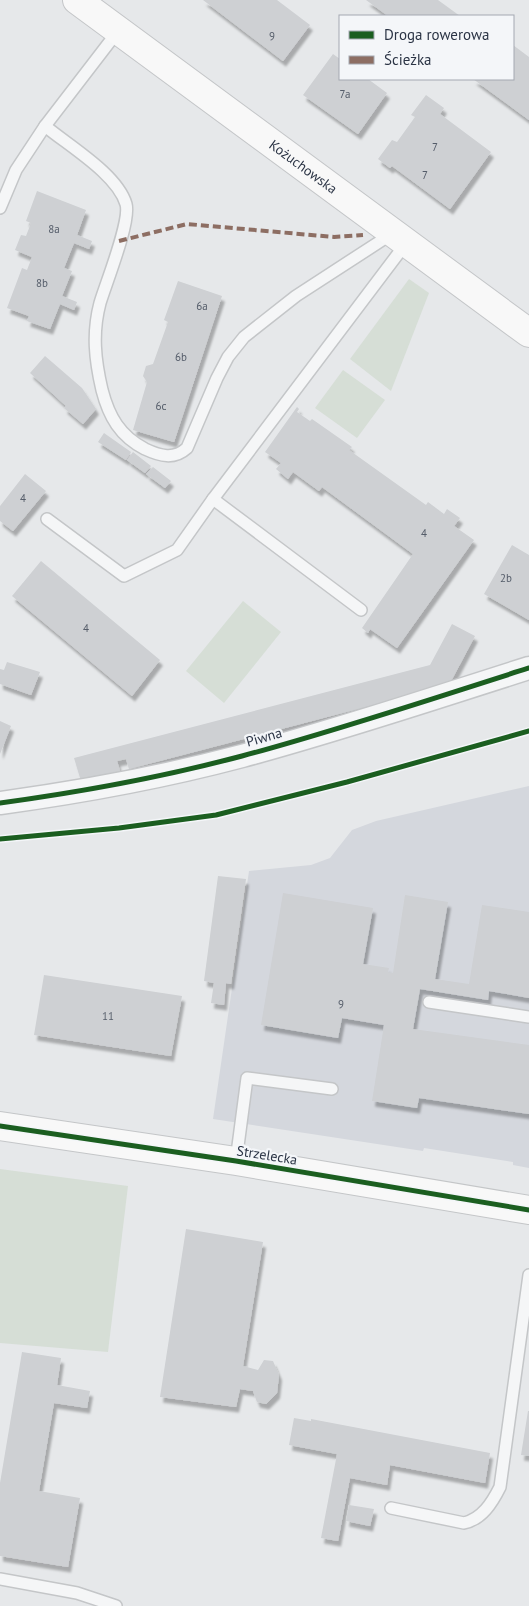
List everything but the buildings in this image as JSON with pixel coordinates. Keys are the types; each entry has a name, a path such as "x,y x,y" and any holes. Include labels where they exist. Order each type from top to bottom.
{"main road":[{"name":"Kożuchowska","path":"77,0 529,333"},
{"name":"Strzelecka","path":"0,1126 236,1161 529,1210"}],"street":[{"name":"Piwna","path":"0,803 84,791 241,756 446,696 529,668"}],"lane":[{"path":"0,208 16,170 45,126 118,31"},
{"path":"45,126 106,174 120,189 127,206 125,221 100,305 94,338 96,366 105,399 117,425 129,440 163,456 179,455 187,448 217,378 228,357 244,337 296,296 400,237"},
{"path":"47,519 124,576 177,550 400,237"},
{"path":"213,499 361,610"},
{"path":"429,1002 529,1016"},
{"path":"236,1161 247,1078 332,1089"},
{"path":"391,1508 464,1523 472,1522 492,1505 500,1487 529,1275"},
{"path":"0,1579 77,1593 116,1606"}],"shaded area":[{"path":"409,279 429,293 391,391 350,359"},
{"path":"343,370 385,400 357,438 315,408"},
{"path":"243,601 281,632 224,703 186,671"},
{"path":"529,786 529,1168 513,1165 513,1162 424,1148 423,1151 213,1119 249,871 311,865 330,858 352,830 376,821"},
{"path":"0,1169 128,1186 108,1352 0,1343"}],"marked path":[{"path":"119,241 187,224 334,237 363,235"}],"cycle path":[{"path":"0,803 122,783 212,764 314,736 529,668"},
{"path":"0,839 119,828 216,815 347,782 529,731"},
{"path":"0,1126 236,1161 529,1210"}]}
